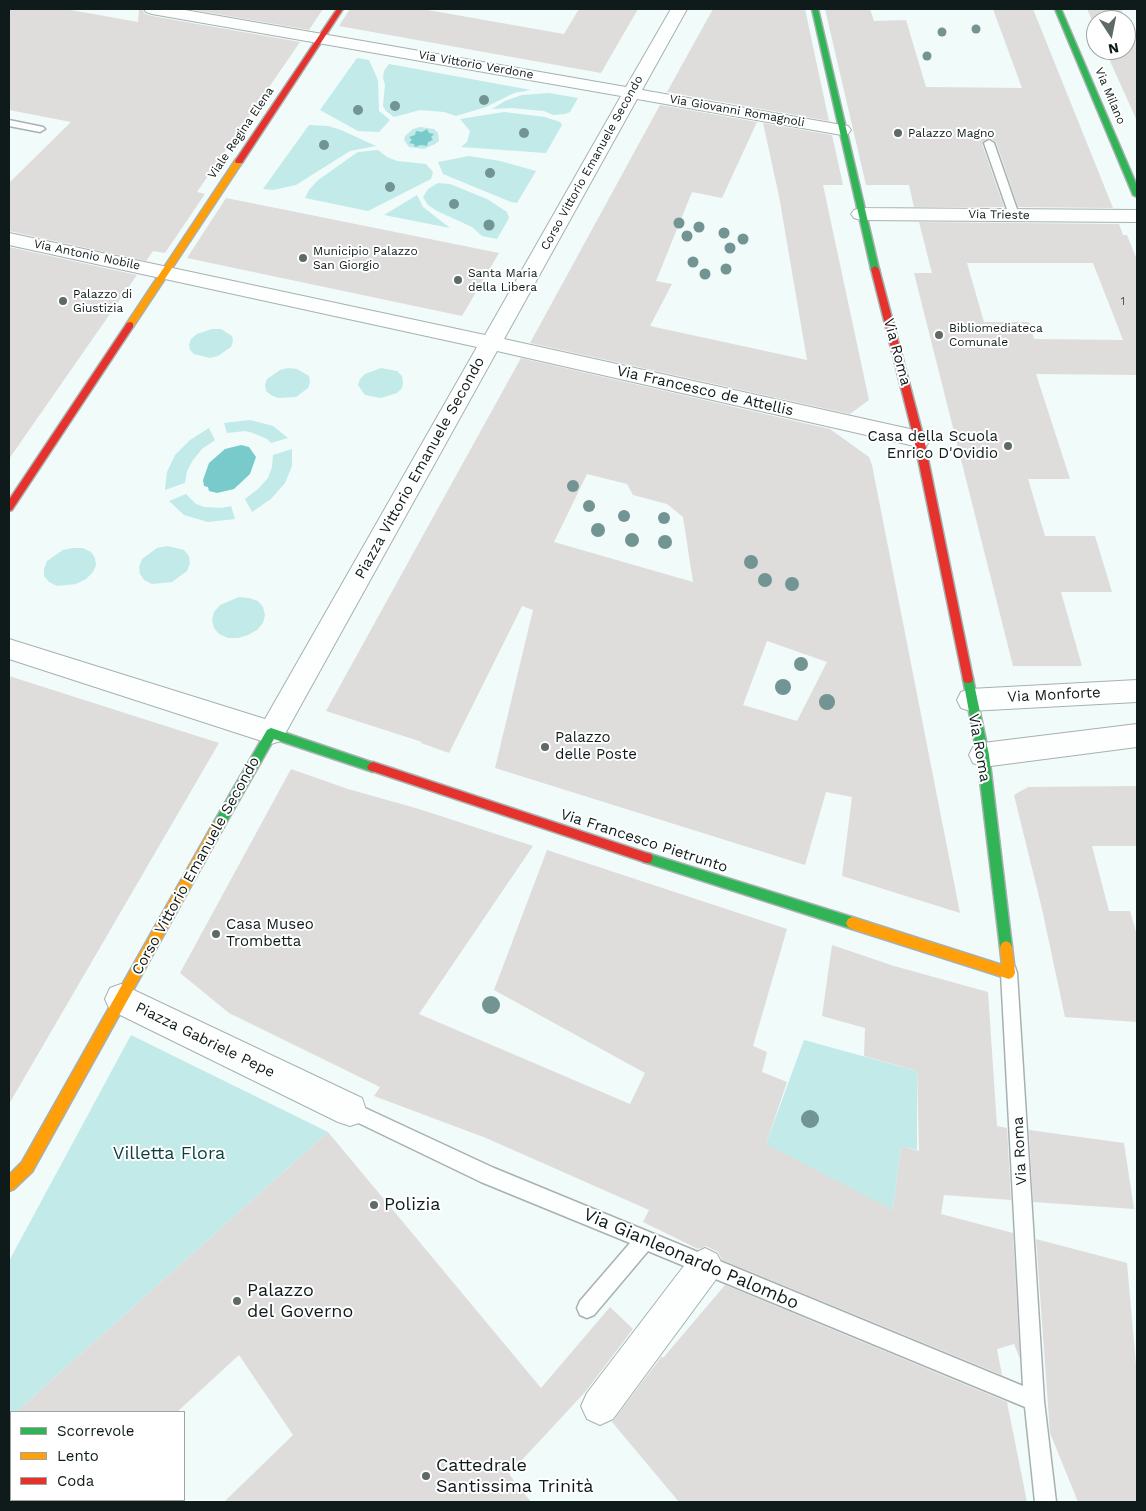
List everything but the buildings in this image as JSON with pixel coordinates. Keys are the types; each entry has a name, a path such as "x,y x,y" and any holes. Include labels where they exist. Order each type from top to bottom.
{"street":[{"name":"Via Vittorio Verdone","path":"152,9 632,92"},
{"name":"Viale Regina Elena","path":"165,272 340,9"},
{"name":"Corso Vittorio Emanuele Secondo","path":"491,343 679,9"},
{"name":"Via Roma","path":"815,9 860,214 920,439 970,700 983,755 1009,973"},
{"name":"Via Milano","path":"1058,9 1137,195"},
{"name":"Via Giovanni Romagnoli","path":"632,92 842,130"},
{"name":"Via Trieste","path":"860,214 1137,216"},
{"name":"Via Antonio Nobile","path":"9,239 165,272"},
{"name":"Piazza Vittorio Emanuele Secondo","path":"165,272 491,343 271,734"},
{"path":"9,507 165,272"},
{"name":"Via Francesco de Attellis","path":"491,343 920,439"},
{"path":"9,649 271,734"},
{"name":"Via Monforte","path":"970,700 1137,691"},
{"name":"Corso Vittorio Emanuele Secondo","path":"121,999 271,734"},
{"name":"Via Francesco Pietrunto","path":"271,734 615,848 1009,973"},
{"path":"983,755 1137,736"},
{"name":"Piazza Gabriele Pepe","path":"9,1184 27,1167 121,999 350,1110"},
{"path":"600,1406 705,1266"}],"lane":[{"path":"9,123 40,129"},
{"path":"989,143 1014,215"},
{"name":"Via Roma","path":"1009,973 1034,1401 1046,1502"},
{"name":"Via Gianleonardo Palombo","path":"350,1110 488,1175 1034,1401"},
{"path":"587,1308 645,1240"}],"green space":[{"path":"357,58 369,60 378,80 379,111 390,120 379,132 358,131 320,110"},
{"path":"389,64 531,90 514,93 486,107 456,116 444,112 420,110 394,117 383,106 384,71"},
{"path":"549,93 578,98 570,112 565,114 553,115 544,111 511,108 492,109 505,101 522,95"},
{"path":"504,112 545,117 560,122 562,125 546,153 461,147 467,142 470,131 460,119"},
{"path":"309,125 328,126 341,130 376,146 350,151 296,185 273,190 263,189"},
{"path":"420,127 434,129 438,133 439,141 424,149 409,147 404,140 405,136 413,129"},
{"path":"378,150 387,157 397,161 426,164 433,172 431,179 368,211 305,198 317,181 358,152"},
{"path":"469,156 500,161 536,171 517,203 511,202 443,174 438,162"},
{"path":"438,183 450,184 487,199 507,212 509,218 497,239 482,236 472,227 428,205 423,197 428,189"},
{"path":"417,195 423,207 450,228 384,215"},
{"path":"212,329 221,329 232,336 231,347 218,356 210,358 194,354 190,350 189,345 191,339 197,334"},
{"path":"288,368 297,369 309,376 308,388 296,397 278,398 271,395 266,391 267,379 280,370"},
{"path":"381,368 397,371 402,376 402,388 397,393 381,398 365,395 358,385 360,379 365,374"},
{"path":"250,420 273,426 288,438 271,443 267,439 245,431 227,433 224,423"},
{"path":"209,428 215,440 202,449 193,460 187,471 185,483 165,490 167,472 175,455 190,440"},
{"path":"292,449 292,466 285,483 271,499 252,512 245,499 268,478 272,467 273,455"},
{"path":"186,494 196,504 204,507 222,508 231,506 235,519 208,522 184,515 169,501"},
{"path":"167,546 184,550 189,556 190,563 187,571 172,582 152,584 144,580 140,574 139,567 142,559 157,548"},
{"path":"83,548 91,552 95,558 96,565 93,572 86,579 76,584 57,586 49,582 44,576 47,561 63,550"},
{"path":"239,597 258,601 263,607 265,615 263,623 257,630 248,635 228,638 219,634 214,628 212,620 214,612 220,605"},
{"name":"Villetta Flora","path":"131,1035 328,1132 17,1411 10,1411 9,1419 9,1261"},
{"path":"804,1040 917,1071 917,1150 901,1146 893,1210 763,1152"}],"water":[{"path":"427,129 429,133 434,134 431,137 433,140 428,142 427,146 415,147 414,144 409,143 412,140 409,137 415,135 416,131 422,132"},
{"path":"241,445 249,447 256,457 250,474 234,489 217,493 209,491 208,487 204,486 203,480 209,463 225,449"}],"traffic: fast":[{"path":"815,9 875,269"},
{"path":"1058,9 1137,195"},
{"path":"968,679 983,755 1006,947"},
{"path":"218,826 271,733 373,767"},
{"path":"647,858 852,923"}],"traffic: slow":[{"path":"130,325 239,161"},
{"path":"9,1184 27,1167 218,826"},
{"path":"852,923 1009,973 1006,947"}],"traffic: jam":[{"path":"239,161 340,9"},
{"path":"875,269 919,439 968,679"},
{"path":"9,507 130,325"},
{"path":"373,767 647,858"}],"place":[{"name":"Palazzo Magno","path":"898,133"},
{"name":"Municipio Palazzo San Giorgio","path":"303,258"},
{"name":"Santa Maria della Libera","path":"458,280"},
{"name":"Palazzo di Giustizia","path":"63,301"},
{"name":"Bibliomediateca Comunale","path":"939,335"},
{"name":"Casa della Scuola Enrico D'Ovidio","path":"1008,446"},
{"name":"Palazzo delle Poste","path":"545,747"},
{"name":"Casa Museo Trombetta","path":"216,934"},
{"name":"Polizia","path":"374,1205"},
{"name":"Palazzo del Governo","path":"237,1301"},
{"name":"Cattedrale Santissima Trinità","path":"426,1476"}]}
